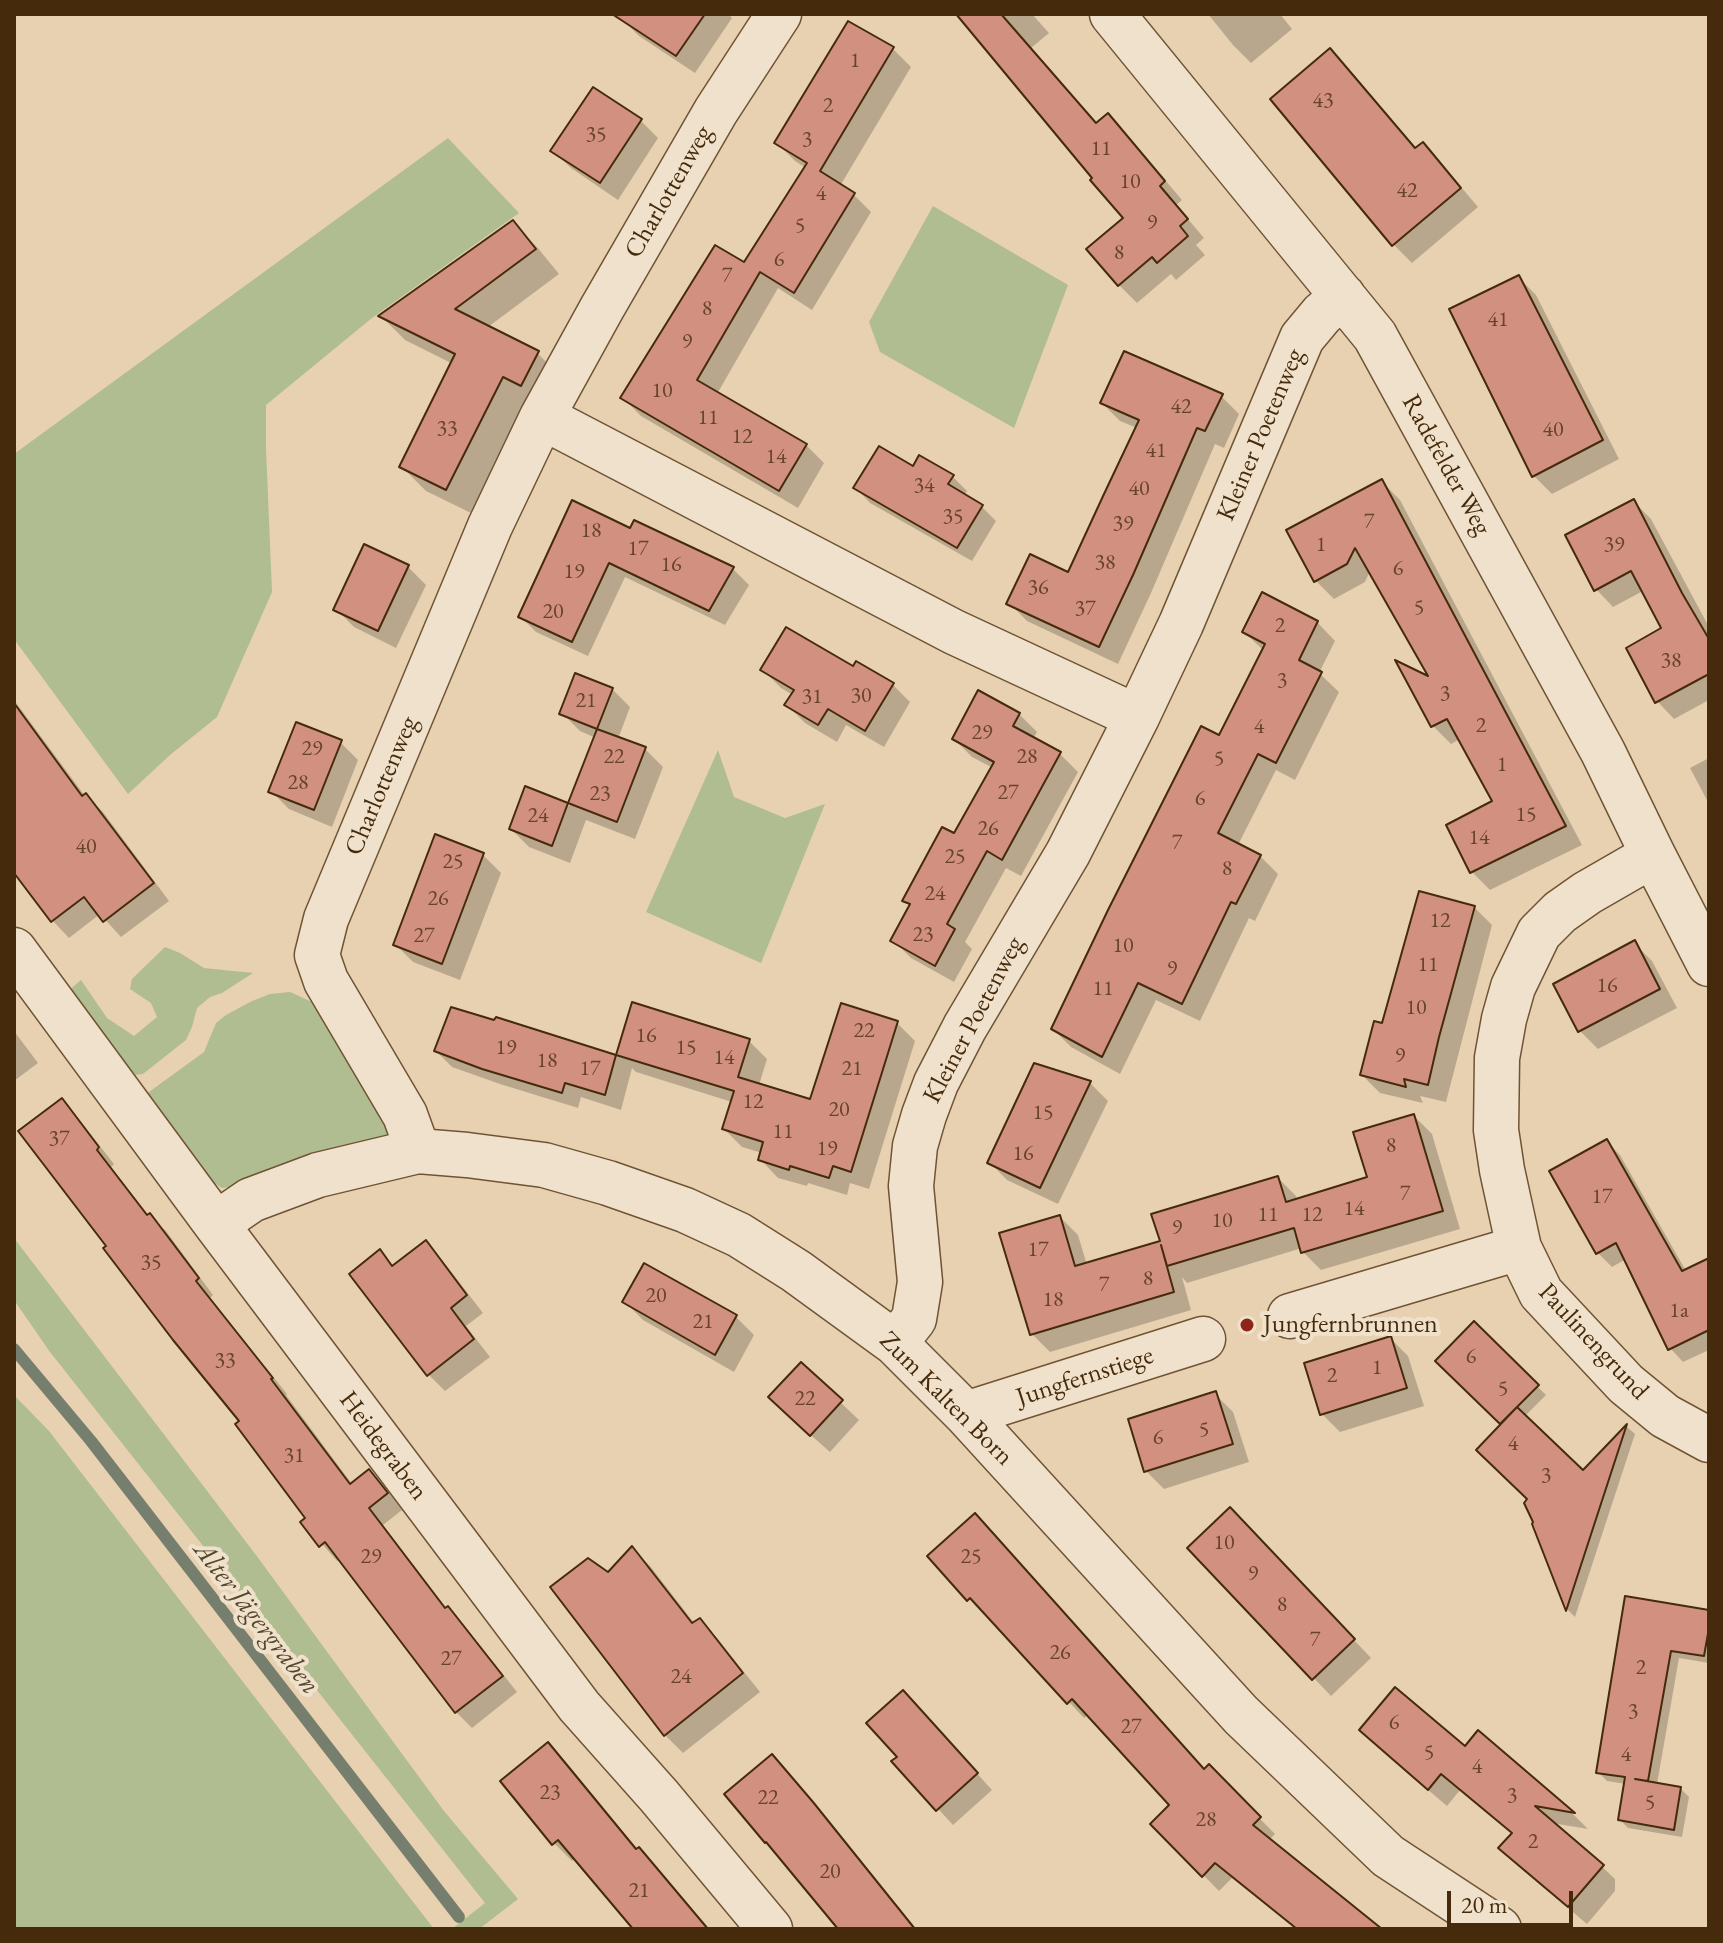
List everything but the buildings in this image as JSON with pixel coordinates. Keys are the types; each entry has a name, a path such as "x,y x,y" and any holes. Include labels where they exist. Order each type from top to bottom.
{"street":[{"name":"Charlottenweg","path":"418,1151 405,1115 326,981 317,955 326,919 490,526 542,417 716,111 779,14"},
{"name":"Radefelder Weg","path":"1112,14 1375,336 1603,752 1709,964"},
{"name":"Kleiner Poetenweg","path":"895,1343 914,1319 920,1282 911,1186 915,1146 936,1083 965,1027 1068,853 1137,717 1187,610 1302,338 1322,314 1343,296"},
{"path":"542,417 954,632 1137,717"},
{"name":"Paulinengrund","path":"1653,855 1587,893 1560,912 1539,933 1513,987 1504,1019 1497,1058 1496,1130 1519,1248 1541,1293 1626,1384 1665,1416 1709,1440"},
{"name":"Heidegraben","path":"14,950 579,1706 770,1929"},
{"name":"Zum Kalten Born","path":"216,1224 251,1200 318,1175 418,1151 544,1165 685,1210 739,1235 796,1271 895,1343 966,1414 1241,1715 1388,1856 1499,1929"},
{"path":"1290,1316 1519,1248"},
{"name":"Jungfernstiege","path":"966,1414 1203,1339"}],"green space":[{"path":"448,138 519,213 372,318 266,405 272,592 217,717 128,794 14,639 14,454"},
{"path":"933,206 1068,285 1014,428 880,352 869,322"},
{"path":"718,750 734,797 785,818 825,804 761,963 646,912"},
{"path":"165,947 204,968 253,973 210,997 197,1008 186,1040 143,1074 134,1075 125,1070 67,992 81,980 107,1018 134,1036 157,1017 151,1003 130,989 132,979"},
{"path":"290,992 312,1002 327,1016 389,1124 389,1132 385,1139 241,1186 222,1188 207,1178 148,1101 149,1092 204,1052 216,1023 226,1015 270,994"},
{"path":"14,1238 256,1555 444,1811 518,1899 479,1929 452,1929 485,1903 50,1352 14,1300"},
{"path":"14,1395 49,1431 434,1929 14,1929"}],"waterway":[{"name":"Alter Jägergraben","path":"14,1349 91,1441 459,1917"}],"place":[{"name":"Jungfernbrunnen","path":"1247,1325"}]}
